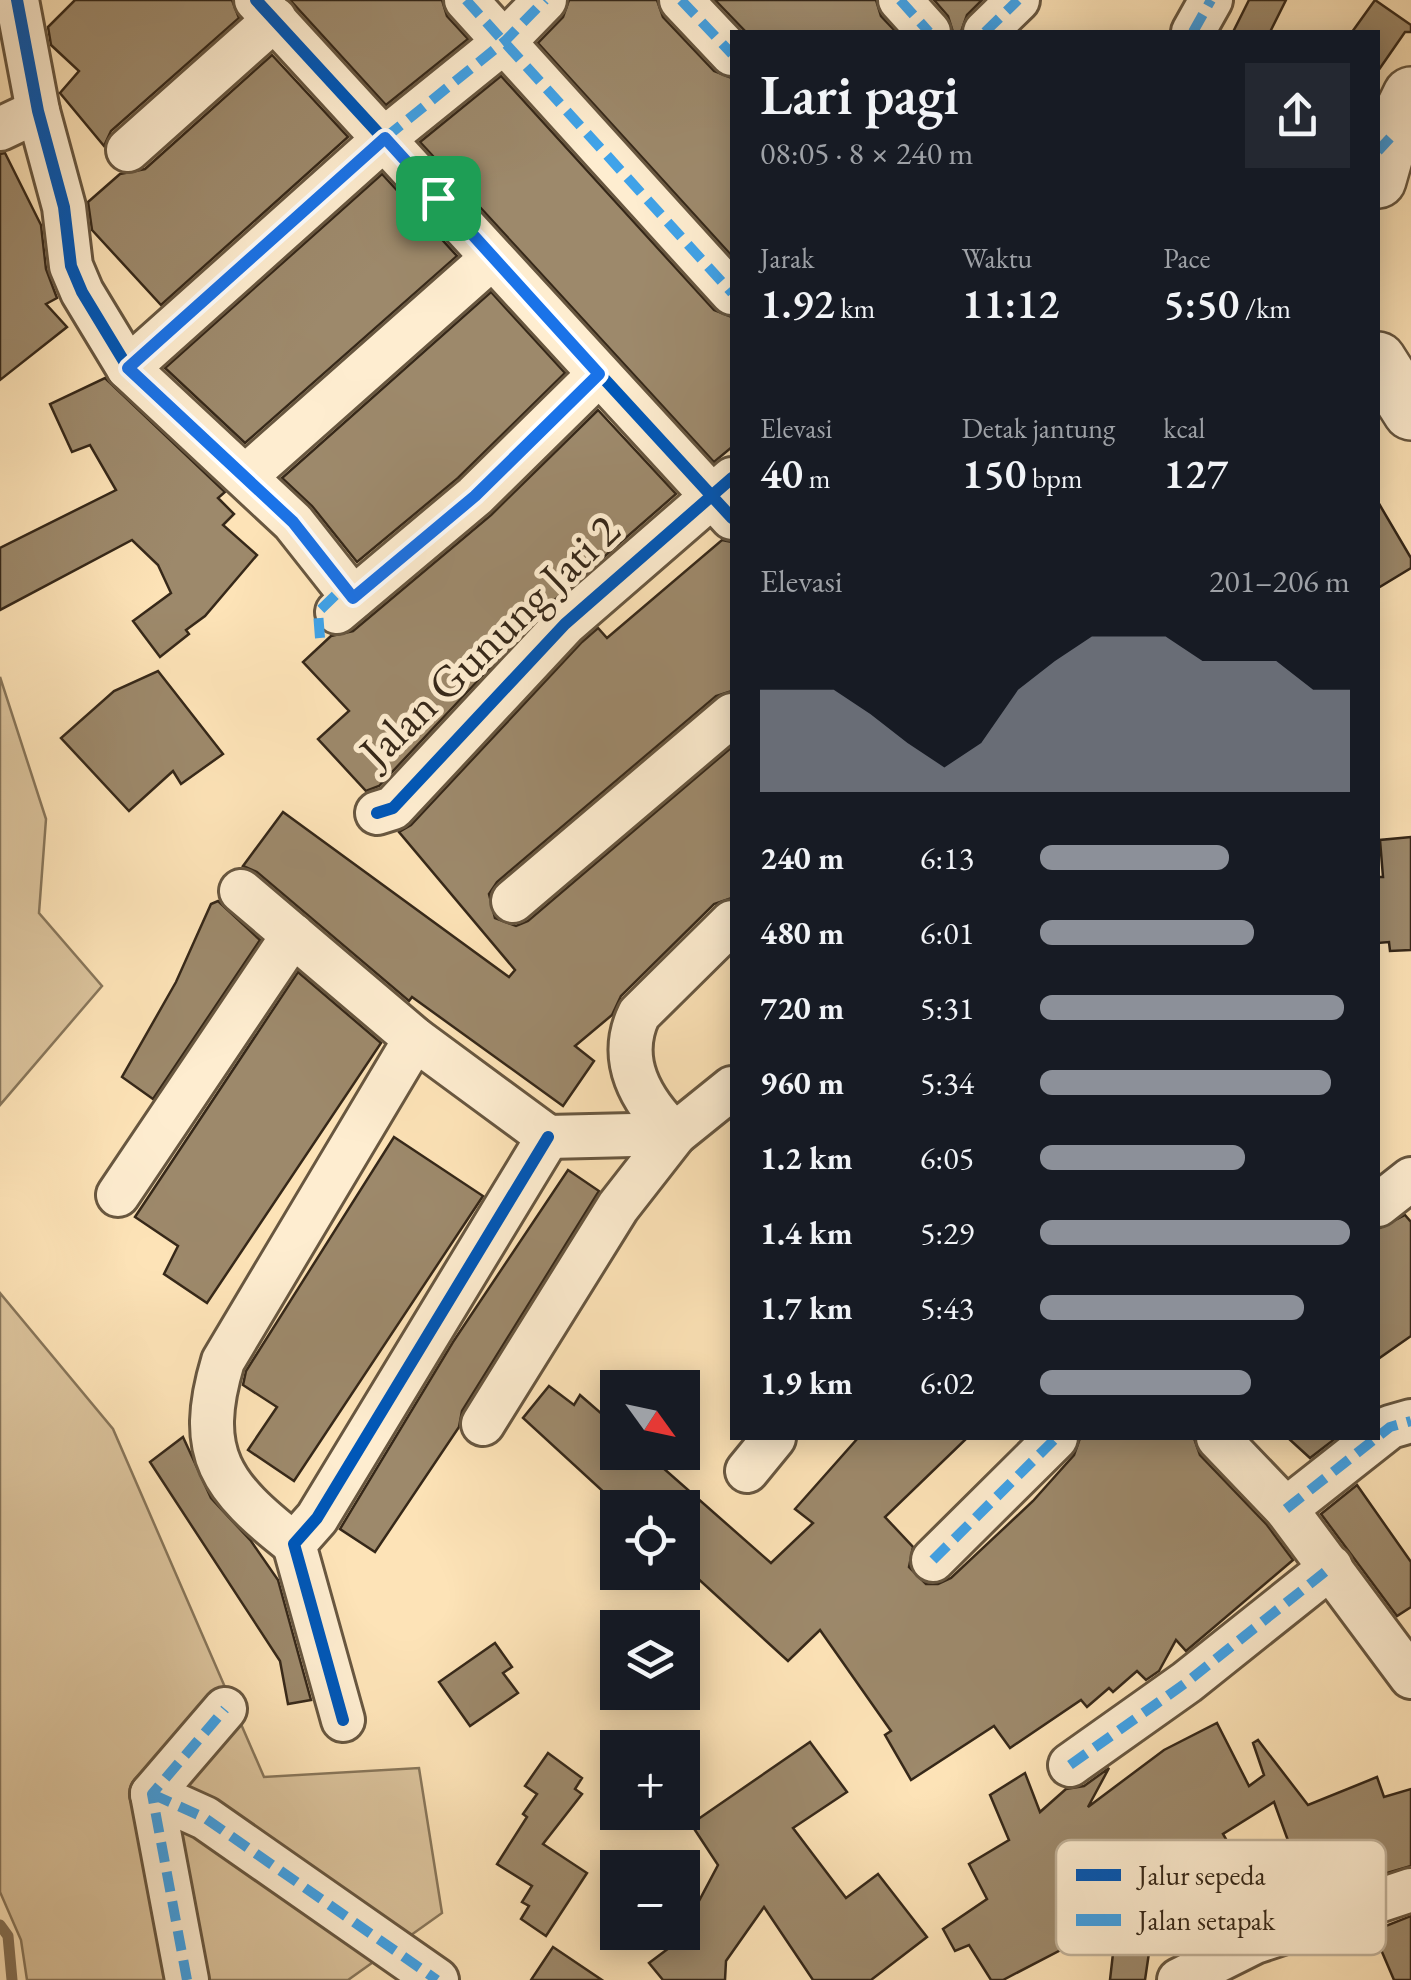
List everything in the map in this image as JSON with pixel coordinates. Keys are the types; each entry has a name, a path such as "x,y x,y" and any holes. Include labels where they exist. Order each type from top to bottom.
{"street":[{"path":"54,0 20,15 38,111 64,208 71,266 128,368 293,522 338,609 418,546 537,439 599,374"},
{"path":"466,0 730,292"},
{"path":"128,368 545,0"},
{"path":"681,0 730,52"},
{"path":"900,0 927,30"},
{"path":"987,30 1018,0"},
{"path":"1194,30 1211,0"},
{"path":"128,150 266,9 599,374 726,497"},
{"path":"0,129 38,111"},
{"path":"246,476 492,258"},
{"path":"1380,363 1411,412"},
{"name":"Jalan Gunung Jati 2","path":"377,813 394,808 565,624 726,497"},
{"path":"514,901 730,717"},
{"path":"240,891 415,1039 548,1138 662,1121 730,1089"},
{"path":"662,1121 627,1049 630,1033 640,1014 730,924"},
{"path":"118,1195 292,935"},
{"path":"342,1720 294,1544 257,1515 223,1476 209,1429 213,1393 223,1361 415,1039"},
{"path":"482,1424 618,1207 662,1121"},
{"path":"294,1544 317,1518 548,1138"},
{"path":"1380,1436 1411,1421"},
{"path":"747,1470 772,1440"},
{"path":"934,1560 1054,1440"},
{"path":"1220,1440 1286,1509 1411,1677"},
{"path":"1286,1509 1375,1440"},
{"path":"1070,1765 1187,1682 1331,1567"},
{"path":"152,1794 225,1710"},
{"path":"152,1794 187,1980"},
{"path":"152,1794 206,1818 436,1980"},
{"path":"1386,1898 1411,1890"},
{"path":"1179,1980 1229,1955"}],"shaded area":[{"path":"0,677 46,819 39,913 102,986 0,1105"},
{"path":"0,1293 113,1429 264,1777 419,1768 442,1913 348,1980 27,1980 21,1940 0,1892"}],"building":[{"path":"75,0 232,0 239,18 111,131 104,146 60,93 79,71 51,45 48,27"},
{"path":"290,0 442,0 447,16 468,39 386,105"},
{"path":"569,0 657,0 663,17 714,71 730,77 730,254 538,43 563,17"},
{"path":"715,0 876,0 881,16 894,30 744,30"},
{"path":"934,0 982,0 967,15 962,30 952,30 948,16"},
{"path":"1249,0 1286,0 1271,30 1234,30"},
{"path":"1375,0 1411,25 1411,32 1405,32 1380,68 1380,30 1353,30"},
{"path":"272,55 348,137 161,305 92,230 88,202 120,174 145,169"},
{"path":"501,76 714,310 730,316 730,449 714,462 420,142"},
{"path":"5,153 41,225 46,269 57,298 46,304 67,327 0,380 0,154"},
{"path":"382,174 457,256 245,443 165,368"},
{"path":"491,292 565,373 458,478 357,562 312,506 282,478"},
{"path":"105,378 225,492 218,498 234,514 223,525 257,555 205,616 186,630 189,634 160,657 133,621 171,593 158,565 132,540 0,610 0,548 116,490 90,445 72,452 50,404"},
{"path":"598,410 676,494 549,605 379,786 366,791 318,739 349,711 303,662 331,636 353,631 491,515"},
{"path":"1380,505 1411,558 1411,568 1380,587"},
{"path":"722,540 730,542 730,692 716,696 497,882 489,894 495,918 516,926 528,921 730,749 730,899 714,904 621,996 612,1015 575,1046 594,1061 563,1106 412,997 409,1001 257,872 243,866 283,812 509,977 515,970 399,832 411,825 582,642 598,628 607,638"},
{"path":"158,671 223,754 181,784 173,771 129,811 61,738 114,691"},
{"path":"1411,837 1411,950 1390,951 1389,942 1380,943 1380,840"},
{"path":"218,901 260,940 153,1099 122,1077 176,982 211,904"},
{"path":"298,972 381,1043 207,1303 164,1274 178,1246 135,1217"},
{"path":"394,1137 483,1196 294,1481 248,1450 277,1407 243,1385 246,1371"},
{"path":"568,1170 599,1191 462,1411 459,1427 375,1552 340,1529 453,1342"},
{"path":"1405,1215 1411,1222 1411,1336 1380,1358 1380,1228"},
{"path":"549,1386 574,1405 580,1395 600,1412 600,1470 665,1470 688,1490 601,1490 523,1418"},
{"path":"183,1437 211,1498 251,1541 278,1580 311,1700 288,1704 280,1661 150,1462"},
{"path":"856,1440 965,1440 885,1517 913,1547 909,1567 926,1584 951,1578 1033,1501 1074,1455 1079,1440 1195,1440 1200,1455 1267,1525 1293,1560 1186,1651 1176,1640 1159,1671 1146,1680 1137,1671 1113,1692 1109,1688 1087,1707 1081,1700 1010,1748 994,1726 911,1780 885,1735 891,1731 820,1630 788,1661 700,1580 700,1500 771,1563 813,1523 795,1509"},
{"path":"1290,1440 1333,1440 1310,1458"},
{"path":"1357,1485 1411,1562 1411,1607 1397,1616 1321,1514"},
{"path":"495,1643 512,1667 503,1673 518,1693 470,1726 439,1682"},
{"path":"1217,1723 1249,1786 1264,1775 1253,1743 1258,1740 1308,1805 1377,1777 1384,1797 1411,1789 1411,1866 1386,1873 1386,1840 1288,1840 1274,1802 1223,1834 1226,1840 1056,1840 1056,1952 1003,1980 991,1980 969,1945 955,1951 943,1929 987,1899 969,1864 1009,1840 990,1795 1025,1773 1040,1812 1066,1789 1084,1786 1109,1768 1088,1807 1164,1750"},
{"path":"810,1742 847,1792 793,1828 846,1898 878,1874 927,1937 871,1980 813,1980 764,1907 726,1961 725,1980 663,1980 649,1963 666,1950 700,1950 700,1899 718,1865 695,1830 700,1830 700,1818"},
{"path":"548,1753 582,1778 575,1789 582,1794 543,1844 587,1873 546,1936 521,1919 529,1906 522,1902 532,1886 497,1864 527,1817 523,1814 537,1794 525,1786"},
{"path":"1411,1916 1411,1980 1394,1980 1383,1955 1386,1926"},
{"path":"553,1947 602,1980 531,1980"},
{"path":"1113,1955 1149,1955 1145,1980 1110,1980"}],"waterway":[{"path":"0,1925 8,1936 12,1980"}],"marked path":[{"path":"466,0 730,291"},
{"path":"385,138 505,41 545,0"},
{"path":"681,0 730,52"},
{"path":"900,0 927,30"},
{"path":"987,30 1018,0"},
{"path":"1194,30 1211,0"},
{"path":"1380,149 1390,138"},
{"path":"320,638 318,612 344,587"},
{"path":"1380,1435 1390,1427 1411,1421"},
{"path":"933,1560 1054,1440"},
{"path":"1286,1509 1374,1440"},
{"path":"1070,1765 1187,1682 1331,1567"},
{"path":"187,1980 152,1794 225,1709"},
{"path":"152,1794 205,1818 437,1980"}],"cycle path":[{"path":"17,0 38,111 64,207 71,266 82,292 128,368 293,522 353,598"},
{"path":"256,0 730,516"},
{"path":"377,813 393,808 565,624 730,480"},
{"path":"343,1720 294,1544 317,1518 548,1137"}],"route":[{"path":"385,138 438,198 599,374 475,496 353,598 293,522 128,368 385,138"}]}
